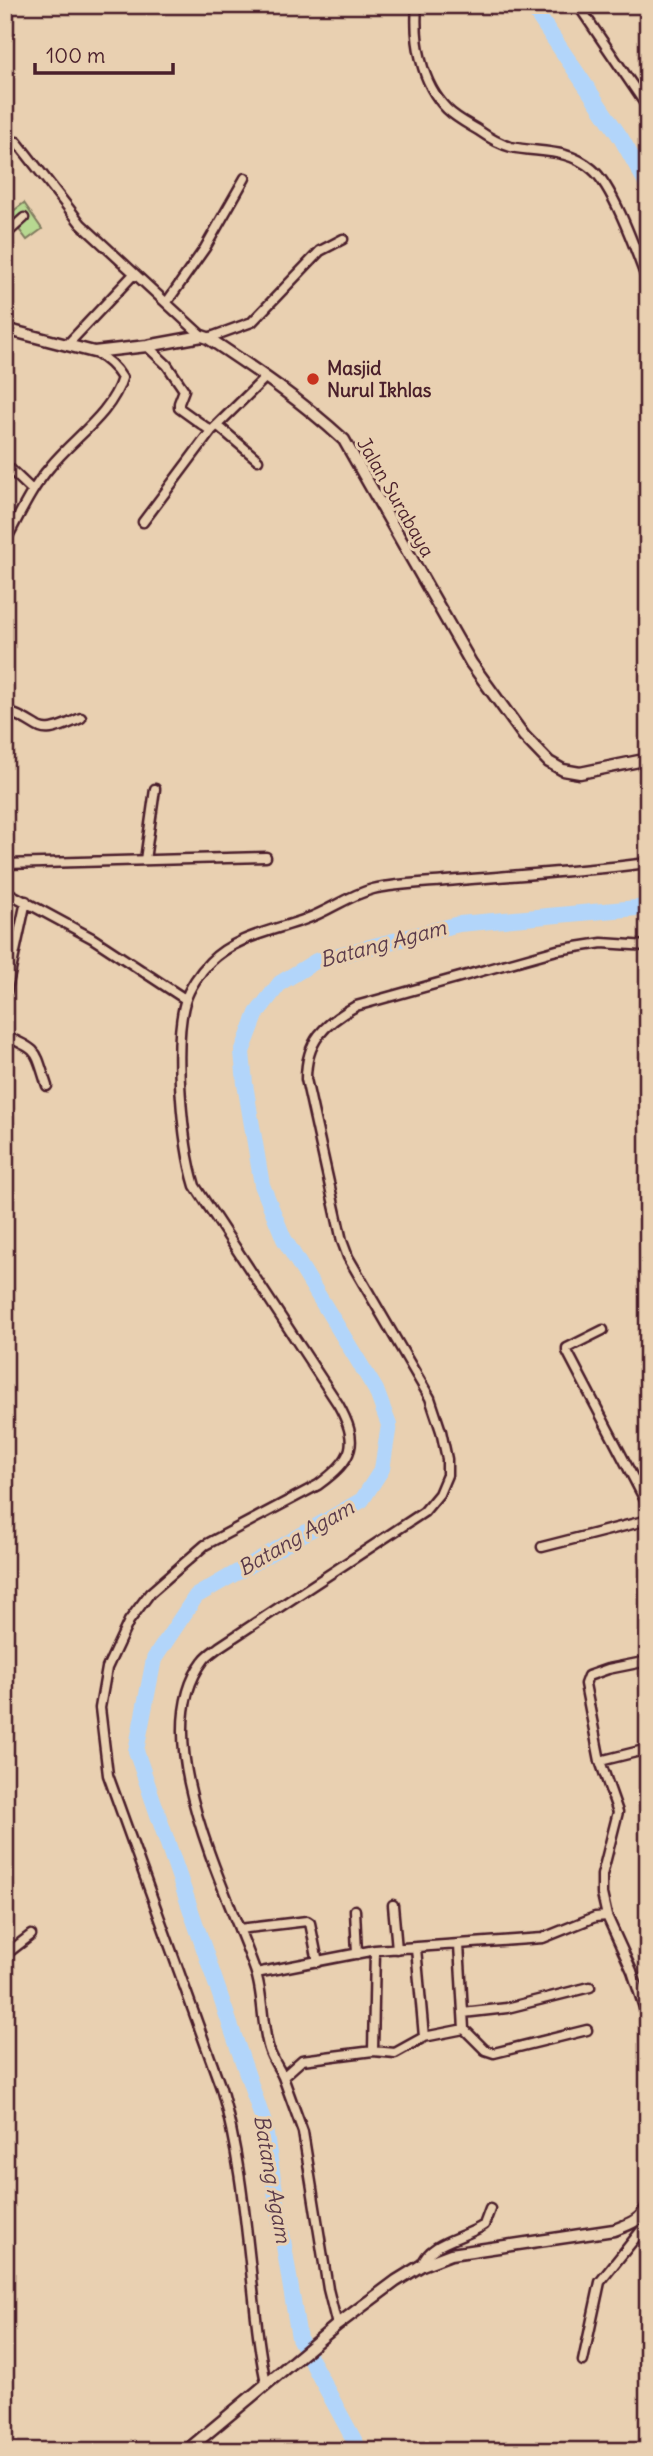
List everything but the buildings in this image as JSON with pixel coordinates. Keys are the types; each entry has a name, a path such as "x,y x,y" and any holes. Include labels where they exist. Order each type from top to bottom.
{"street":[{"path":"417,5 415,25 419,54 428,80 447,110 503,144 558,152 592,169 600,178 626,228 648,283"},
{"path":"579,5 646,103"},
{"path":"17,142 81,224 205,337"},
{"path":"167,302 205,248 245,178"},
{"path":"5,235 24,218"},
{"path":"94,352 205,337 252,322 320,251 343,239"},
{"path":"67,345 134,274"},
{"path":"5,329 94,352 110,361 122,378 104,411 50,466 32,491 5,542"},
{"name":"Jalan Surabaya","path":"205,337 266,377 344,440 471,663 524,736 550,762 563,770 580,774 639,761 648,762"},
{"path":"147,346 167,365 184,390 178,403 179,408 214,428 258,460"},
{"path":"142,522 214,428 266,377"},
{"path":"7,470 32,491"},
{"path":"5,710 44,731 55,730 81,718"},
{"path":"145,860 155,789"},
{"path":"5,864 267,857"},
{"path":"265,2382 257,2345 238,2162 229,2115 108,1775 100,1708 107,1668 129,1622 150,1593 205,1545 318,1485 335,1473 347,1460 352,1446 351,1431 338,1404 195,1186 187,1152 181,1092 180,1024 186,999 210,962 226,949 247,938 316,916 362,892 405,885 648,863"},
{"path":"5,891 108,948 186,999"},
{"path":"5,998 26,901"},
{"path":"333,2328 303,2132 283,2077 269,2049 256,1973 215,1872 186,1768 182,1723 188,1689 203,1660 424,1512 439,1494 447,1475 447,1459 430,1398 348,1257 342,1241 306,1079 306,1060 316,1037 335,1018 356,1006 556,950 602,943 648,946"},
{"path":"5,1036 31,1047 36,1052 47,1086"},
{"path":"603,1330 567,1350 647,1503"},
{"path":"542,1546 648,1520"},
{"path":"648,1661 608,1669 586,1678 585,1684 600,1761 618,1812 602,1875 607,1916 632,1971 648,2020"},
{"path":"600,1761 648,1749"},
{"path":"393,1905 397,1949"},
{"path":"355,1910 357,1954"},
{"path":"256,1973 375,1950 543,1938 595,1917 607,1916"},
{"path":"239,1929 307,1921 310,1923 318,1962"},
{"path":"5,1955 32,1935"},
{"path":"459,1945 464,2029 485,2050 494,2053 587,2030"},
{"path":"416,1948 424,2037"},
{"path":"373,2051 375,1950"},
{"path":"463,2013 507,2008 590,1987"},
{"path":"283,2077 302,2060 373,2051 395,2053 424,2037 464,2029"},
{"path":"422,2265 425,2256 437,2248 484,2225 491,2209"},
{"path":"186,2451 265,2382 333,2328 422,2265 451,2254 614,2230 647,2215"},
{"path":"583,2361 600,2282 647,2215"}],"green space":[{"path":"24,203 42,229 27,240 8,215"}],"waterway":[{"name":"Batang Agam","path":"531,5 621,138 648,186"},
{"name":"Batang Agam","path":"360,2451 299,2338 264,2123 136,1751 154,1659 196,1596 362,1500 382,1469 389,1425 376,1390 284,1239 262,1185 242,1052 257,1013 280,983 316,961 459,924 648,907"}],"place":[{"name":"Masjid Nurul Ikhlas","path":"313,379"}]}
